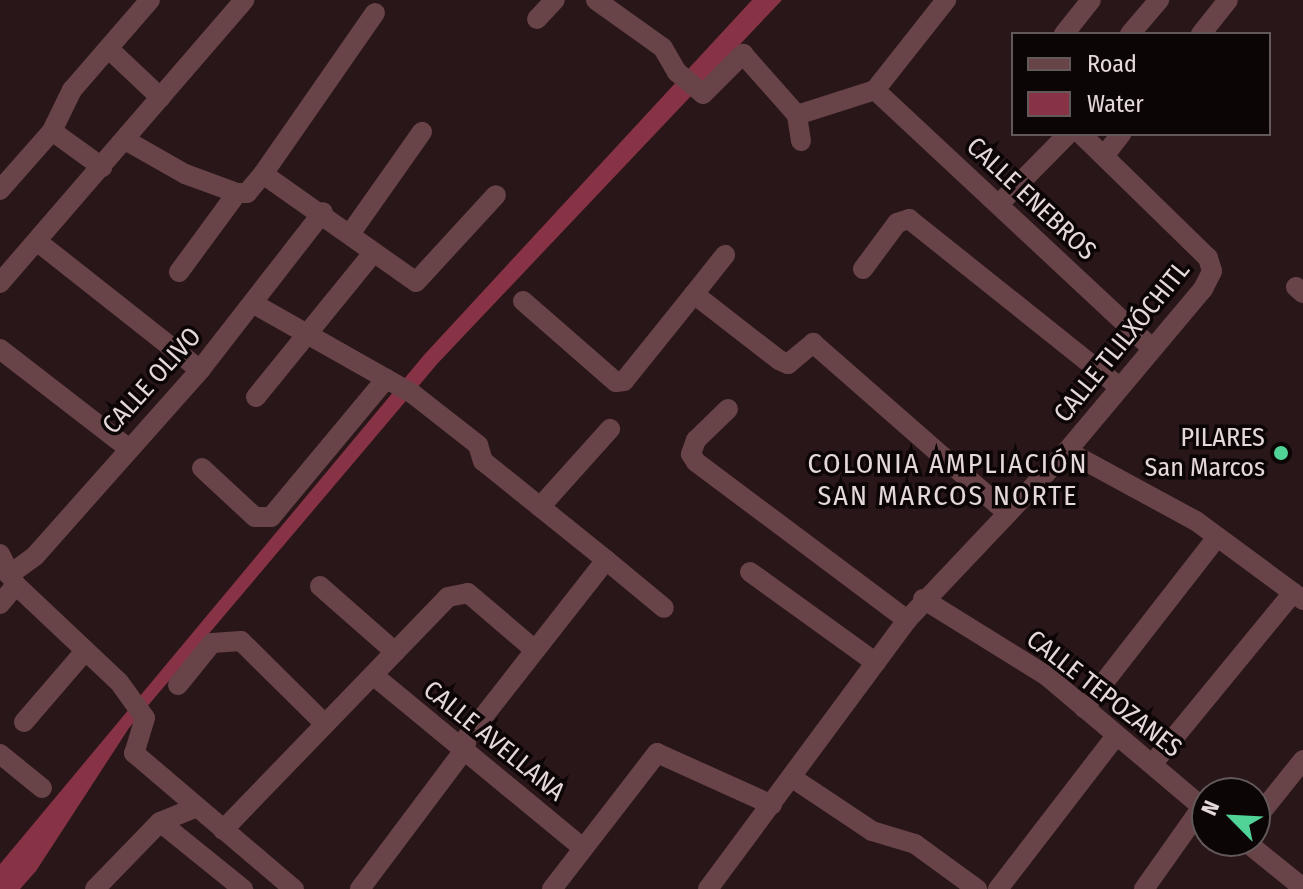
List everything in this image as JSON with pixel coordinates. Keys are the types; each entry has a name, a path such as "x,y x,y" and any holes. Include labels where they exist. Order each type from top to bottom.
{"street":[{"path":"0,190 52,131 72,90 150,0"},
{"path":"0,283 127,141 244,0"},
{"path":"537,19 555,0"},
{"path":"596,0 663,48 677,72 703,94 743,54 797,115 801,141"},
{"path":"797,115 875,90 946,0"},
{"path":"1066,32 1091,0"},
{"path":"1132,32 1159,0"},
{"path":"1203,32 1228,0"},
{"path":"127,141 204,183 247,193 375,13"},
{"path":"109,49 161,98"},
{"name":"CALLE ENEBROS","path":"875,90 1151,347"},
{"path":"52,131 102,167"},
{"path":"350,234 422,132"},
{"path":"999,204 1066,136"},
{"name":"CALLE TLILXÓCHITL","path":"708,889 794,779 923,599 1067,451 1212,271 1176,222 1083,136"},
{"path":"1104,156 1119,136"},
{"path":"263,174 323,212 373,253 416,282 496,195"},
{"path":"179,272 237,193"},
{"name":"CALLE OLIVO","path":"0,604 13,580 127,447 200,370 323,212"},
{"path":"863,269 897,223 909,219 1118,386"},
{"path":"38,242 200,370"},
{"path":"256,397 373,253"},
{"path":"523,301 616,382 624,381 725,255"},
{"path":"694,294 788,364 813,343 1006,512"},
{"path":"254,304 413,394 478,445 483,461 664,608"},
{"path":"0,349 127,447"},
{"path":"202,468 255,517 271,517 390,380"},
{"path":"728,409 696,440 691,454 696,462 907,620"},
{"path":"540,507 610,429"},
{"path":"1067,451 1217,537 1298,596 1154,762"},
{"path":"1084,708 1217,537"},
{"path":"0,554 13,580 119,682 145,718 134,753 192,809 223,830 294,889"},
{"path":"360,889 465,749 467,737 606,560"},
{"path":"750,572 876,663"},
{"path":"320,586 395,652"},
{"path":"223,830 459,590 535,650"},
{"name":"CALLE TEPOZANES","path":"923,599 1047,676 1116,736 1154,762 1191,796"},
{"path":"178,685 212,643 241,641 325,724"},
{"path":"24,722 85,651"},
{"name":"CALLE AVELLANA","path":"373,675 582,847"},
{"path":"998,889 1116,736"},
{"path":"552,889 657,753 772,805"},
{"path":"0,754 42,788"},
{"path":"1271,800 1303,760"},
{"path":"794,779 872,831 915,844 972,888"},
{"path":"95,889 160,822 192,809"},
{"path":"160,822 235,886"},
{"path":"1144,889 1191,827"},
{"path":"1265,857 1303,888"}],"water":[{"path":"752,0 782,0 438,363 129,728 36,871 20,889 0,889 0,864 424,355"}],"place":[{"name":"PILARES San Marcos","path":"1281,453"}],"district":[{"name":"COLONIA AMPLIACIÓN SAN MARCOS NORTE","path":"948,480"}]}
